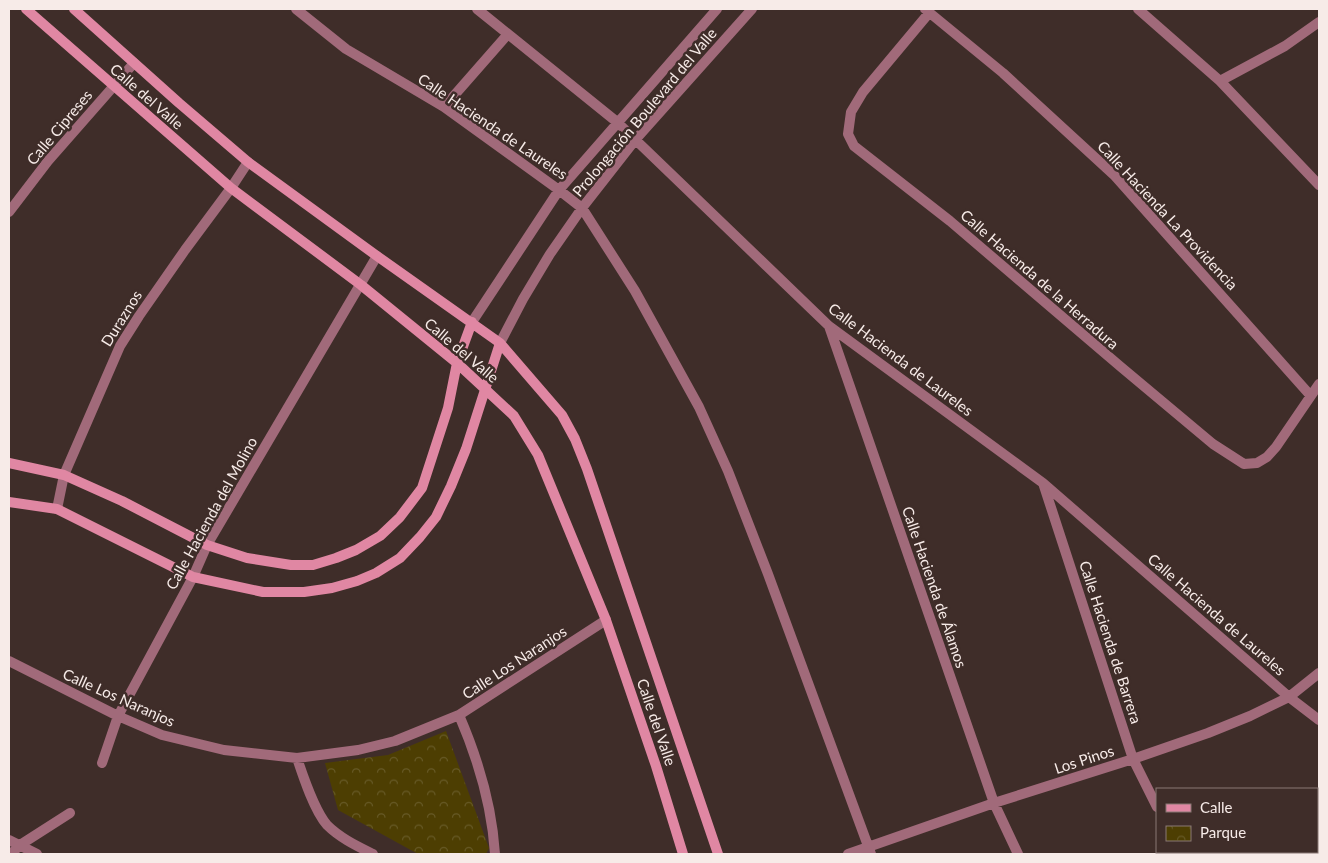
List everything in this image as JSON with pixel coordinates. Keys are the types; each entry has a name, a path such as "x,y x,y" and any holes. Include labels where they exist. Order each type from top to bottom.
{"street":[{"name":"Calle del Valle","path":"26,9 231,188 361,286 457,363 514,416 538,455 606,620 653,757 683,854"},
{"name":"Calle del Valle","path":"74,9 248,162 500,343 562,415 575,439 615,551 681,750 718,854"},
{"name":"Calle Hacienda de Laureles","path":"296,9 346,49 444,108 560,190 582,208 635,291 699,407 728,471 768,574 869,850"},
{"name":"Calle Hacienda de Laureles","path":"477,9 636,139 829,326 1043,483 1289,697 1319,720"},
{"name":"Prolongación Boulevard del Valle","path":"9,463 64,475 115,498 207,545 247,558 291,565 312,565 356,550 380,536 400,517 422,488 448,408 457,363 472,322 560,190 717,9"},
{"name":"Prolongación Boulevard del Valle","path":"9,502 56,509 193,577 263,592 304,592 332,588 376,573 400,558 420,537 440,509 451,486 466,448 500,343 527,291 582,208 636,139 752,9"},
{"path":"1138,9 1220,81 1319,185"},
{"name":"Calle Hacienda La Providencia","path":"927,11 1003,73 1114,175 1310,395"},
{"name":"Calle Hacienda de la Herradura","path":"927,11 863,92 851,112 848,134 854,146 950,221 1213,444 1244,464 1257,463 1267,457 1276,447 1319,384"},
{"path":"1220,81 1285,46 1319,22"},
{"path":"444,108 508,34"},
{"name":"Calle Cipreses","path":"9,212 48,161 134,63"},
{"name":"Duraznos","path":"56,509 64,475 120,346 139,316 248,162"},
{"name":"Calle Hacienda del Molino","path":"102,763 118,716 193,577 207,545 377,256"},
{"name":"Calle Hacienda de Álamos","path":"829,326 994,803 1018,854"},
{"name":"Calle Hacienda de Barrera","path":"1043,483 1133,759 1156,805"},
{"name":"Calle Los Naranjos","path":"9,661 118,716 162,735 224,750 297,758 358,750 395,741 460,715 606,620"},
{"name":"Los Pinos","path":"848,854 869,850 994,803 1208,733 1250,716 1289,697 1319,673"},
{"path":"460,715 472,745 482,780 494,829 495,854"},
{"path":"297,758 307,787 326,824 340,836 373,854"},
{"path":"11,854 70,813"},
{"path":"9,840 37,854"}],"green space":[{"path":"446,731 489,848 486,854 418,854 338,810 325,763 388,755"}]}
